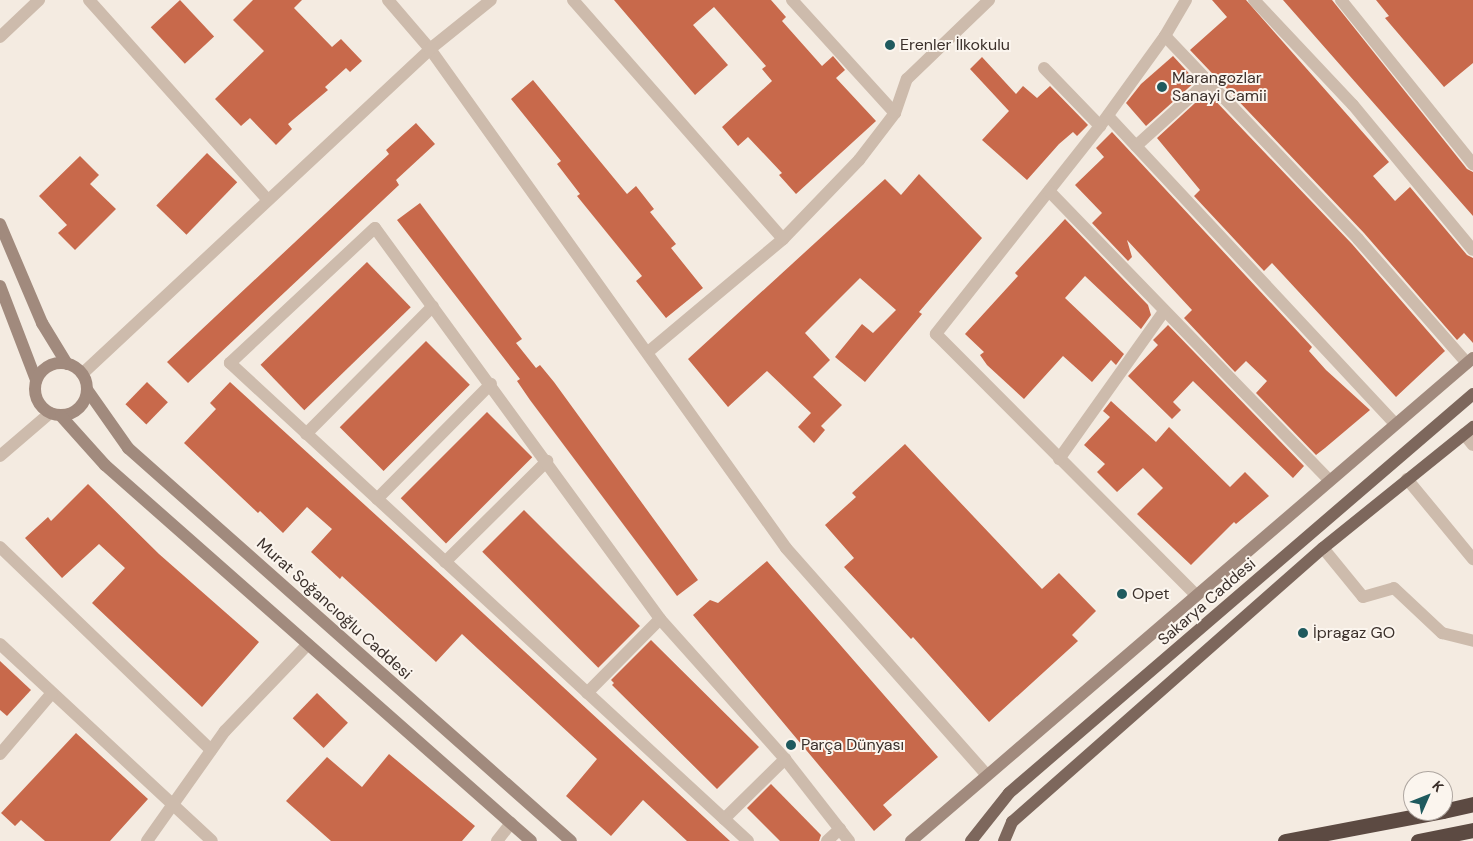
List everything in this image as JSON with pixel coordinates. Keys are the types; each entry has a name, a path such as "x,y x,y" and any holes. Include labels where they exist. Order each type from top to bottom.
{"highway":[{"path":"1453,809 1473,804"},
{"path":"1285,841 1403,818"},
{"path":"1418,841 1473,830"}],"main road":[{"path":"0,224 42,323 67,364 82,374 88,391 76,411 56,415"},
{"path":"0,286 36,380 38,403 56,415 105,465 531,841"},
{"path":"911,841 1394,423 1470,361"},
{"path":"36,380 52,364 67,364"},
{"name":"Murat Soğancıoğlu Caddesi","path":"88,391 128,448 571,841"},
{"name":"Sakarya Caddesi","path":"971,841 1009,793 1473,394"},
{"path":"1004,841 1012,822 1323,548 1469,431"}],"street":[{"path":"0,38 39,0"},
{"path":"89,0 268,200"},
{"path":"388,0 430,49 786,548 987,775"},
{"path":"82,374 430,49 491,0"},
{"path":"573,0 783,239"},
{"path":"792,0 894,113"},
{"path":"648,352 783,239 859,160 894,113 907,79 989,0"},
{"path":"1186,0 1166,36 1104,121 936,334 1058,459 1196,595"},
{"path":"1254,0 1353,105 1473,250"},
{"path":"1341,0 1473,164"},
{"path":"1166,36 1358,238 1470,361"},
{"path":"1044,68 1104,121 1136,146 1394,423"},
{"path":"1136,146 1208,81"},
{"path":"1049,191 1329,480"},
{"path":"748,841 230,363 375,228 491,384 660,619 785,759 849,841"},
{"path":"306,434 433,306"},
{"path":"1058,459 1164,311"},
{"path":"377,499 491,384"},
{"path":"0,456 56,415"},
{"path":"1469,431 1473,445"},
{"path":"445,562 547,461"},
{"path":"1407,479 1473,559"},
{"path":"0,547 211,750"},
{"path":"1323,548 1364,597 1394,588 1442,634 1473,641"},
{"path":"587,693 660,619"},
{"path":"0,644 171,805 212,841"},
{"path":"146,841 225,731 308,644"},
{"path":"0,754 52,693"},
{"path":"724,819 785,759"},
{"path":"497,841 511,823"},
{"path":"827,841 840,829"}],"building":[{"path":"180,0 214,37 185,64 151,27"},
{"path":"253,0 302,0 294,8 332,47 341,39 362,61 350,72 346,68 325,87 328,90 288,124 292,129 276,145 250,118 241,126 215,99 264,51 233,20"},
{"path":"614,0 771,0 786,17 782,21 822,66 833,56 845,70 836,78 876,121 796,194 779,175 782,173 748,137 738,146 722,127 772,81 762,69 766,66 714,7 693,25 728,65 695,95"},
{"path":"1212,0 1246,0 1389,162 1373,176 1395,201 1410,187 1467,255 1473,258 1473,343 1464,333 1457,340 1364,233 1190,50 1227,17"},
{"path":"1283,0 1332,0 1467,169 1473,172 1473,216"},
{"path":"1376,0 1473,0 1473,63 1444,87 1385,18 1389,16"},
{"name":"Marangozlar Sanayi Camii","path":"1173,56 1196,81 1146,126 1126,103 1141,84"},
{"path":"982,57 1016,94 1023,86 1037,98 1050,86 1088,125 1077,136 1073,132 1059,144 1027,180 982,140 1009,111 970,69"},
{"path":"533,80 627,194 636,186 654,209 650,212 676,244 671,248 703,288 666,318 636,281 642,276 577,196 580,194 557,164 561,161 511,99"},
{"path":"1207,92 1352,244 1445,351 1396,397 1272,263 1264,271 1194,196 1200,190 1157,138"},
{"path":"416,123 435,144 396,180 399,185 188,383 167,362 389,154 386,150"},
{"path":"1112,132 1312,347 1309,351 1326,370 1370,410 1316,455 1256,393 1267,381 1246,361 1235,372 1184,318 1192,310 1127,240 1132,257 1128,261 1092,223 1102,213 1075,185 1104,157 1096,148"},
{"path":"207,153 237,182 187,235 156,206"},
{"path":"80,156 99,175 90,184 116,209 75,250 58,233 67,225 39,196"},
{"path":"919,174 982,238 919,312 922,314 865,382 835,357 862,324 873,333 896,310 860,278 805,333 830,360 813,377 842,405 821,426 825,430 814,443 798,427 811,413 767,371 728,407 688,359 885,179 901,195"},
{"path":"420,203 522,339 516,343 536,368 540,365 554,382 698,580 677,596 530,400 517,381 520,379 397,220"},
{"path":"1065,219 1148,305 1151,315 1141,329 1085,276 1065,298 1124,354 1116,365 1111,360 1092,382 1063,356 1024,399 987,365 980,355 984,352 965,334 1018,276 1015,273"},
{"path":"367,262 411,307 304,410 261,365"},
{"path":"1168,325 1304,466 1293,478 1193,381 1173,402 1181,410 1172,419 1128,376 1158,345 1153,340"},
{"path":"426,341 470,385 384,471 340,427"},
{"path":"147,382 168,402 146,424 125,404"},
{"path":"230,382 730,841 687,841 643,800 611,836 566,796 597,759 462,634 436,662 342,576 340,579 311,552 332,529 307,507 283,533 260,511 258,513 184,443 216,409 210,403"},
{"path":"1111,401 1156,442 1169,427 1230,487 1245,472 1269,496 1236,524 1234,522 1191,565 1137,514 1163,488 1143,468 1117,492 1097,472 1105,464 1084,445 1110,417 1103,411"},
{"path":"487,412 532,457 446,544 401,498"},
{"path":"905,444 1042,589 1059,573 1096,611 1072,635 1078,641 989,722 913,637 911,639 844,567 854,558 825,525 856,497 852,493"},
{"path":"88,484 159,554 259,642 202,707 92,603 125,568 99,544 62,578 25,538 48,517 51,521"},
{"path":"524,510 640,626 598,668 482,552"},
{"path":"767,561 938,757 883,805 892,815 874,831 693,615 710,600 718,603"},
{"path":"651,640 759,747 717,789 612,685 614,683 611,680"},
{"path":"0,661 31,690 7,716 0,710"},
{"path":"317,693 348,723 324,748 293,718"},
{"path":"76,733 148,799 110,841 45,841 21,820 15,826 1,813"},
{"path":"389,754 475,826 462,841 331,841 286,801 327,757 362,787"},
{"path":"771,784 821,835 819,841 780,841 747,808"}],"place":[{"name":"Erenler İlkokulu","path":"890,45"},
{"name":"Marangozlar Sanayi Camii","path":"1162,87"},
{"name":"Opet","path":"1122,594"},
{"name":"İpragaz GO","path":"1303,633"},
{"name":"Parça Dünyası","path":"791,745"}]}
